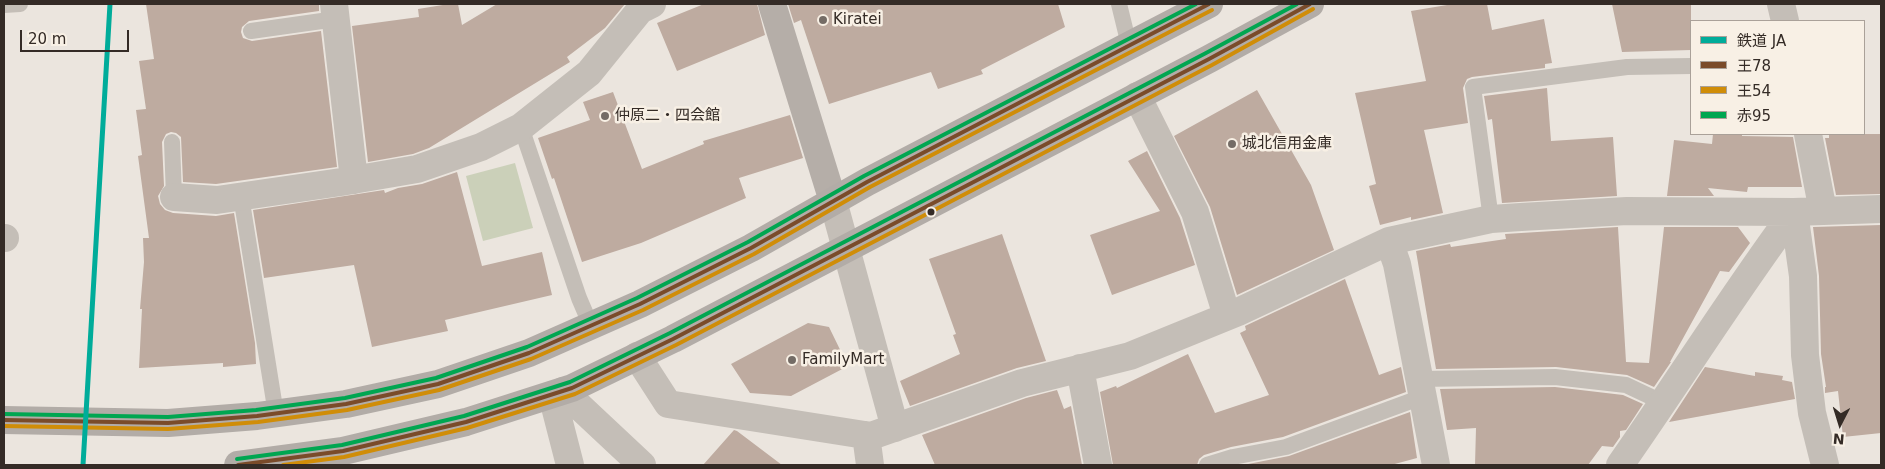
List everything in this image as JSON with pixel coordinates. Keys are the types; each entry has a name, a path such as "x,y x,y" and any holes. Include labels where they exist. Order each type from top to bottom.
{"main road":[{"path":"4,420 168,423 276,414 346,404 438,384 529,353 640,304 751,248 834,201 1209,4"},
{"path":"238,465 294,462 344,451 466,422 558,393 637,356 848,248 1310,4"}],"street":[{"path":"174,197 217,200 354,180 417,169 481,147 521,127 589,73 640,10 652,4"},
{"path":"772,4 848,248 896,428"},
{"path":"1781,4 1785,20"},
{"path":"335,11 354,180"},
{"path":"1137,96 1195,212 1227,316"},
{"path":"1808,135 1823,210"},
{"path":"637,356 668,404 871,436 1022,383 1130,356 1227,316 1389,241 1491,219 1627,211 1794,212 1881,209"},
{"path":"1620,465 1664,403 1764,252 1794,212"},
{"path":"1794,212 1803,276 1805,354 1812,413 1825,465"},
{"path":"1389,241 1397,264 1436,465"},
{"path":"1080,368 1098,465"},
{"path":"558,393 570,465"},
{"path":"558,393 642,465"},
{"path":"866,435 870,465"}],"lane":[{"path":"4,6 20,4"},
{"path":"1119,4 1130,45"},
{"path":"251,31 335,11"},
{"path":"1491,219 1473,87 1627,67 1690,66"},
{"path":"521,127 579,298 591,326"},
{"path":"172,142 174,197"},
{"path":"241,196 276,414"},
{"path":"1207,465 1233,457 1286,447 1420,388 1554,377 1626,385 1664,403"}],"green space":[{"path":"515,163 533,228 483,241 466,176"}],"building":[{"path":"146,4 319,4 319,11 249,21 242,27 241,32 243,38 252,41 321,31 337,167 216,184 183,182 181,137 171,132 166,134 162,142 164,186 158,196 160,204 165,210 173,213 216,216 234,213 255,343 256,364 223,367 223,363 139,368 142,309 140,309 144,262 143,238 149,238 138,156 142,155 136,110 146,109 139,61 154,59"},
{"path":"458,4 462,25 497,4 625,4 605,28 567,57 570,62 429,148 413,154 368,162 352,26 419,17 418,9"},
{"path":"704,4 757,4 765,35 677,71 657,23"},
{"path":"788,4 1058,4 1065,27 981,70 983,74 938,89 931,72 829,104 801,20 794,23"},
{"path":"1453,4 1487,4 1492,30 1544,19 1552,63 1545,64 1545,68 1467,79 1463,88 1468,123 1424,130 1443,213 1411,220 1411,217 1380,225 1369,186 1376,184 1355,93 1426,81 1411,11"},
{"path":"1612,4 1691,4 1690,50 1622,52"},
{"path":"1547,88 1551,141 1613,137 1617,196 1502,203 1492,119 1488,120 1484,96"},
{"path":"1257,90 1311,185 1334,250 1237,295 1210,207 1174,136"},
{"path":"613,92 642,169 704,144 703,141 790,115 803,158 739,178 746,198 641,243 582,262 554,178 552,179 538,138 590,120 583,102"},
{"path":"1881,134 1881,194 1836,195 1825,138 1829,138 1829,135"},
{"path":"1713,135 1793,137 1802,187 1748,187 1747,192 1708,188 1714,196 1667,196 1674,140 1712,144"},
{"path":"1147,151 1180,218 1195,265 1112,295 1090,235 1160,211 1128,161"},
{"path":"457,172 482,266 542,252 552,295 445,320 448,331 372,347 354,265 264,278 253,210 384,190 385,193 398,188 422,184"},
{"path":"1881,225 1881,433 1843,437 1838,391 1825,393 1826,387 1821,354 1819,276 1813,227"},
{"path":"1618,227 1626,362 1649,363 1664,227 1738,227 1750,243 1729,272 1720,271 1671,362 1654,387 1627,375 1556,367 1436,369 1416,251 1450,244 1451,247 1506,239 1505,234"},
{"path":"1002,234 1046,361 1017,368 910,406 900,381 960,354 953,335 956,334 929,259"},
{"path":"1345,279 1379,375 1401,367 1406,392 1283,437 1231,447 1204,455 1199,459 1197,465 1113,465 1100,392 1116,386 1117,388 1188,354 1215,413 1269,395 1240,333 1246,330 1245,326"},
{"path":"808,323 829,327 848,366 791,396 750,393 731,364"},
{"path":"1705,367 1755,376 1755,372 1783,376 1782,380 1792,382 1795,399 1669,422"},
{"path":"1555,387 1623,395 1643,404 1626,430 1620,431 1620,437 1613,447 1602,446 1588,465 1475,465 1476,428 1447,430 1440,389"},
{"path":"1057,390 1064,409 1071,406 1082,465 935,465 922,435 1026,398"},
{"path":"1410,412 1417,458 1391,465 1243,465 1289,456"},
{"path":"734,430 737,431 782,465 703,465"}],"rail line":[{"name":"JA","path":"83,465 110,4"}],"transit line":[{"name":"赤95","path":"4,414 168,417 256,410 345,398 436,378 527,347 637,298 748,242 864,176 1196,4"},
{"name":"王78","path":"4,420 168,423 257,416 346,404 438,384 529,353 640,304 751,248 867,182 1209,4"},
{"name":"赤95","path":"237,459 342,445 464,416 570,382 670,333 1297,4"},
{"name":"王78","path":"238,465 343,451 466,422 572,388 673,339 1209,59 1310,4"},
{"name":"王54","path":"283,465 344,457 467,428 575,394 676,345 1212,65 1313,9"},
{"name":"王54","path":"4,426 168,429 258,422 347,410 439,390 531,359 643,310 754,254 870,187 1212,10"}],"place":[{"name":"Kiratei","path":"823,20"},
{"name":"仲原二・四会館","path":"605,116"},
{"name":"城北信用金庫","path":"1232,144"},
{"name":"FamilyMart","path":"792,360"}]}
